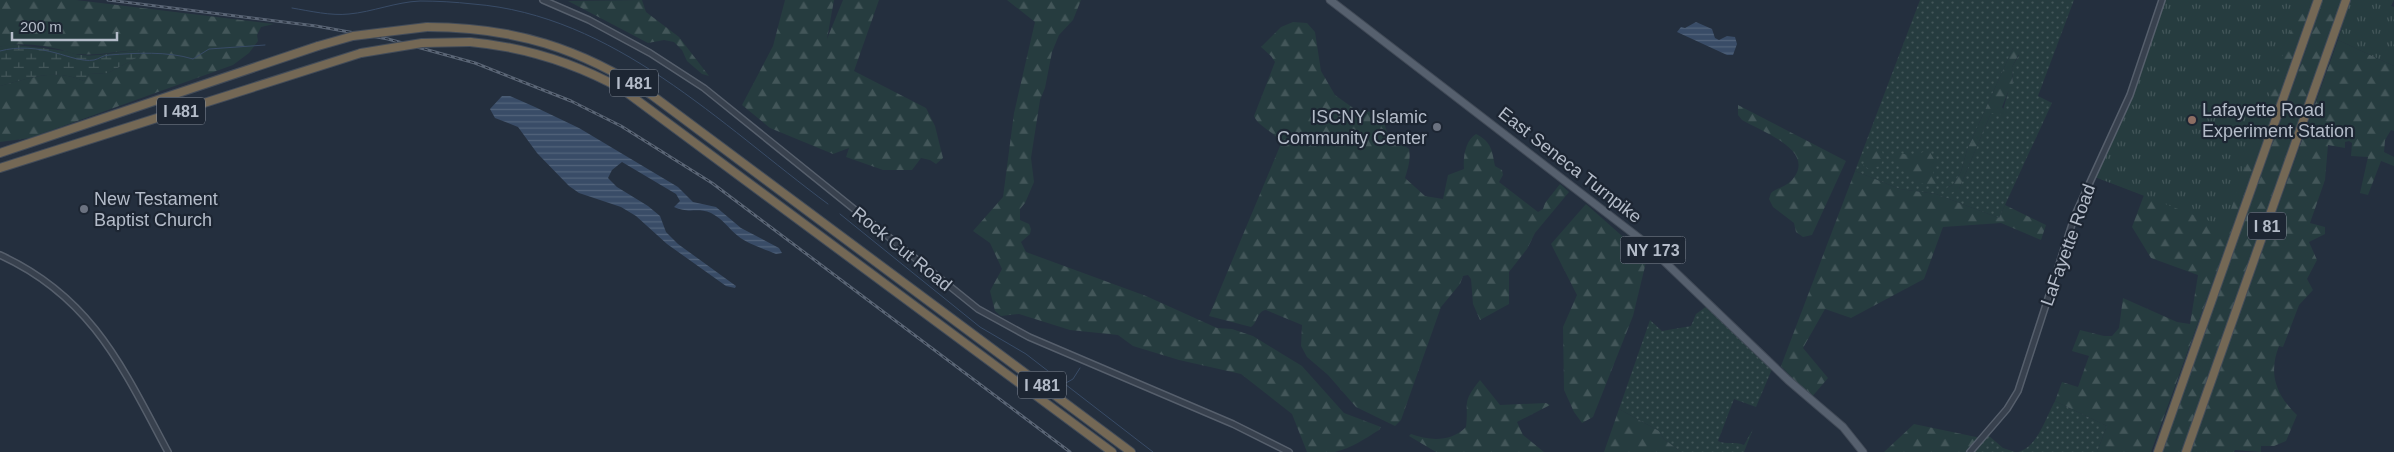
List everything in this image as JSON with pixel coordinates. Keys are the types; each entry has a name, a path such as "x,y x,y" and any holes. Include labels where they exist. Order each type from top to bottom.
{"highway":[{"name":"I 81","path":"2158,452 2318,0"},
{"name":"I 81","path":"2186,452 2346,0"},
{"name":"I 481","path":"0,153 318,46 370,33 427,26 474,28 514,34 549,44 596,62 653,96 1131,452"},
{"name":"I 481","path":"0,168 361,53 422,43 470,42 527,50 570,63 600,77 643,103 1112,452"}],"main road":[{"name":"East Seneca Turnpike","path":"1330,0 1644,241 1788,380 1842,427 1863,452"}],"street":[{"name":"Rock Cut Road","path":"543,0 589,20 650,53 704,88 955,292 993,318 1029,337 1263,437 1289,452"},
{"name":"LaFayette Road","path":"1970,452 2007,409 2018,391 2075,215 2130,95 2162,0"},
{"path":"0,255 48,282 92,323 116,356 168,452"}],"green space":[{"path":"0,0 76,0 274,24 261,27 257,35 258,41 249,53 233,65 30,138 0,142 0,86 32,77 52,75 73,77 84,81 89,74 108,73 140,56 139,50 100,54 74,54 59,49 33,45 15,44 0,47"},
{"path":"642,0 646,12 679,37 709,76 702,74 687,61 682,50 674,42 664,40 648,43 568,1"},
{"path":"785,0 834,0 827,39 843,0 879,0 854,71 926,108 935,126 943,158 936,164 921,158 912,170 883,170 846,157 849,148 833,154 770,128 742,105 773,46"},
{"path":"1007,0 1081,0 1073,20 1059,35 1052,52 1045,88 1040,100 1031,158 1034,182 1025,203 1020,209 1020,220 1029,224 1031,229 1030,234 1021,242 1026,252 1146,296 1217,328 1232,329 1253,336 1302,366 1344,413 1381,427 1379,430 1358,443 1335,452 1307,452 1292,414 1241,374 1179,360 1133,346 1118,335 1070,330 1019,314 1001,316 995,311 990,291 1002,269 990,243 973,231 1003,197 1014,113 1035,22"},
{"path":"1920,0 2074,0 2038,96 2052,103 1999,218 1936,194 1900,189 1855,171","holes":["2013,48 2019,55 2012,67 2013,82 2003,110 1991,113 1959,189 1948,187 1953,185 1961,172 1967,150"]},
{"path":"2164,0 2313,0 2303,35 2151,452 2097,452 2107,426 2055,401 2062,382 2078,387 2089,356 2072,351 2080,330 2112,336 2119,328 2123,298 2177,322 2190,324 2198,275 2151,258 2132,227 2144,195 2095,177 2127,109"},
{"name":"Lafayette Road Experiment Station","path":"2164,0 2301,0 2225,227 2095,177 2127,109"},
{"path":"2322,0 2343,0 2182,452 2162,452 2308,44"},
{"path":"2350,0 2394,0 2391,6 2394,7 2394,66 2338,40"},
{"path":"1293,22 1307,23 1315,32 1321,71 1335,95 1356,110 1380,113 1388,134 1409,149 1410,153 1405,178 1425,196 1443,199 1448,175 1464,169 1464,159 1469,141 1476,134 1488,144 1492,151 1495,166 1502,170 1503,175 1499,182 1538,212 1543,209 1545,203 1560,184 1569,192 1535,233 1527,249 1509,272 1509,304 1480,320 1473,304 1471,279 1468,275 1463,276 1460,284 1441,307 1401,420 1395,426 1356,407 1328,375 1307,357 1301,346 1302,325 1266,310 1259,314 1251,327 1209,316 1280,146 1276,137 1260,124 1254,116 1275,62 1261,47 1281,27"},
{"path":"2338,40 2394,66 2394,131 2391,130 2385,140 2384,152 2394,157 2394,166 2381,161 2368,195 2360,193 2368,157 2351,156 2352,143 2349,141 2345,142 2345,148 2328,145 2325,180 2310,223 2325,227 2325,234 2309,242 2317,260 2307,279 2313,290 2299,305 2283,347 2279,346 2274,366 2274,375 2279,392 2297,415 2286,441 2274,446 2261,446 2261,452 2235,450 2234,452 2190,452"},
{"path":"9,44 83,55 102,55 139,50 140,56 108,73 89,74 84,81 73,77 52,75 32,77 0,86 0,47"},
{"path":"2013,48 2020,52 2012,67 2013,86 2008,92 2002,107 2007,115 1991,113 1959,189 1951,193 1946,188 1953,185 1961,172 1967,150"},
{"path":"1738,105 1846,161 1812,235 1803,237 1796,232 1794,223 1773,207 1769,199 1771,193 1791,181 1798,170 1798,160 1785,144 1742,120 1738,115"},
{"path":"1873,147 1882,151 1884,158 1880,166 1869,169 1863,165 1867,154"},
{"path":"1928,149 1935,161 1933,175 1937,183 1932,187 1913,180 1896,164 1896,154 1901,153 1914,157"},
{"path":"1855,171 1900,189 1936,194 1999,218 2005,205 2046,225 2041,240 2001,223 1943,227 1924,279 1851,318 1825,309 1803,348 1828,378 1811,398 1781,366"},
{"path":"1586,204 1647,258 1633,316 1593,417 1582,423 1574,412 1564,390 1563,327 1577,295 1551,244"},
{"path":"1707,306 1772,369 1756,407 1734,399 1718,441 1744,445 1753,429 1744,452 1681,452 1664,439 1659,431 1619,409 1650,320 1662,331 1691,326 1696,314"},
{"path":"1480,380 1500,405 1546,403 1550,405 1517,422 1523,435 1544,452 1436,452 1409,436 1411,434 1440,439 1460,432 1466,427 1468,399"},
{"path":"2055,401 2107,426 2097,452 2018,452 2031,445"},
{"path":"1619,409 1659,431 1664,439 1681,452 1604,452"},
{"path":"1914,424 1981,438 1968,452 1884,452"},
{"path":"1988,435 2003,448 2015,452 1974,452"}],"water":[{"path":"1696,22 1712,29 1715,38 1719,40 1727,36 1735,37 1737,44 1733,55 1727,55 1677,32 1681,27 1685,28"},
{"path":"502,96 510,96 579,128 678,187 693,202 716,207 741,228 779,248 782,253 776,254 742,239 711,213 674,207 680,201 676,194 622,162 612,170 608,178 617,187 648,206 660,216 666,232 678,244 736,286 735,288 726,286 667,244 636,216 621,207 579,193 569,186 537,153 518,127 495,118 490,109"}],"waterway":[{"path":"292,8 320,13 342,14 358,13 411,2 453,2 524,12 573,29 619,51 663,78 705,108 828,204"},
{"path":"0,51 14,48 35,49 89,60 107,55 141,53 183,56 193,59 209,49 265,45"},
{"path":"840,214 980,327 1026,354 1153,452"},
{"path":"1064,384 1073,379 1080,368"}],"railway":[{"path":"108,0 316,26 388,39 475,63 571,101 621,126 712,183 1070,452"}],"place":[{"name":"Lafayette Road Experiment Station","path":"2192,120"},
{"name":"ISCNY Islamic Community Center","path":"1437,127"},
{"name":"New Testament Baptist Church","path":"84,209"}]}
